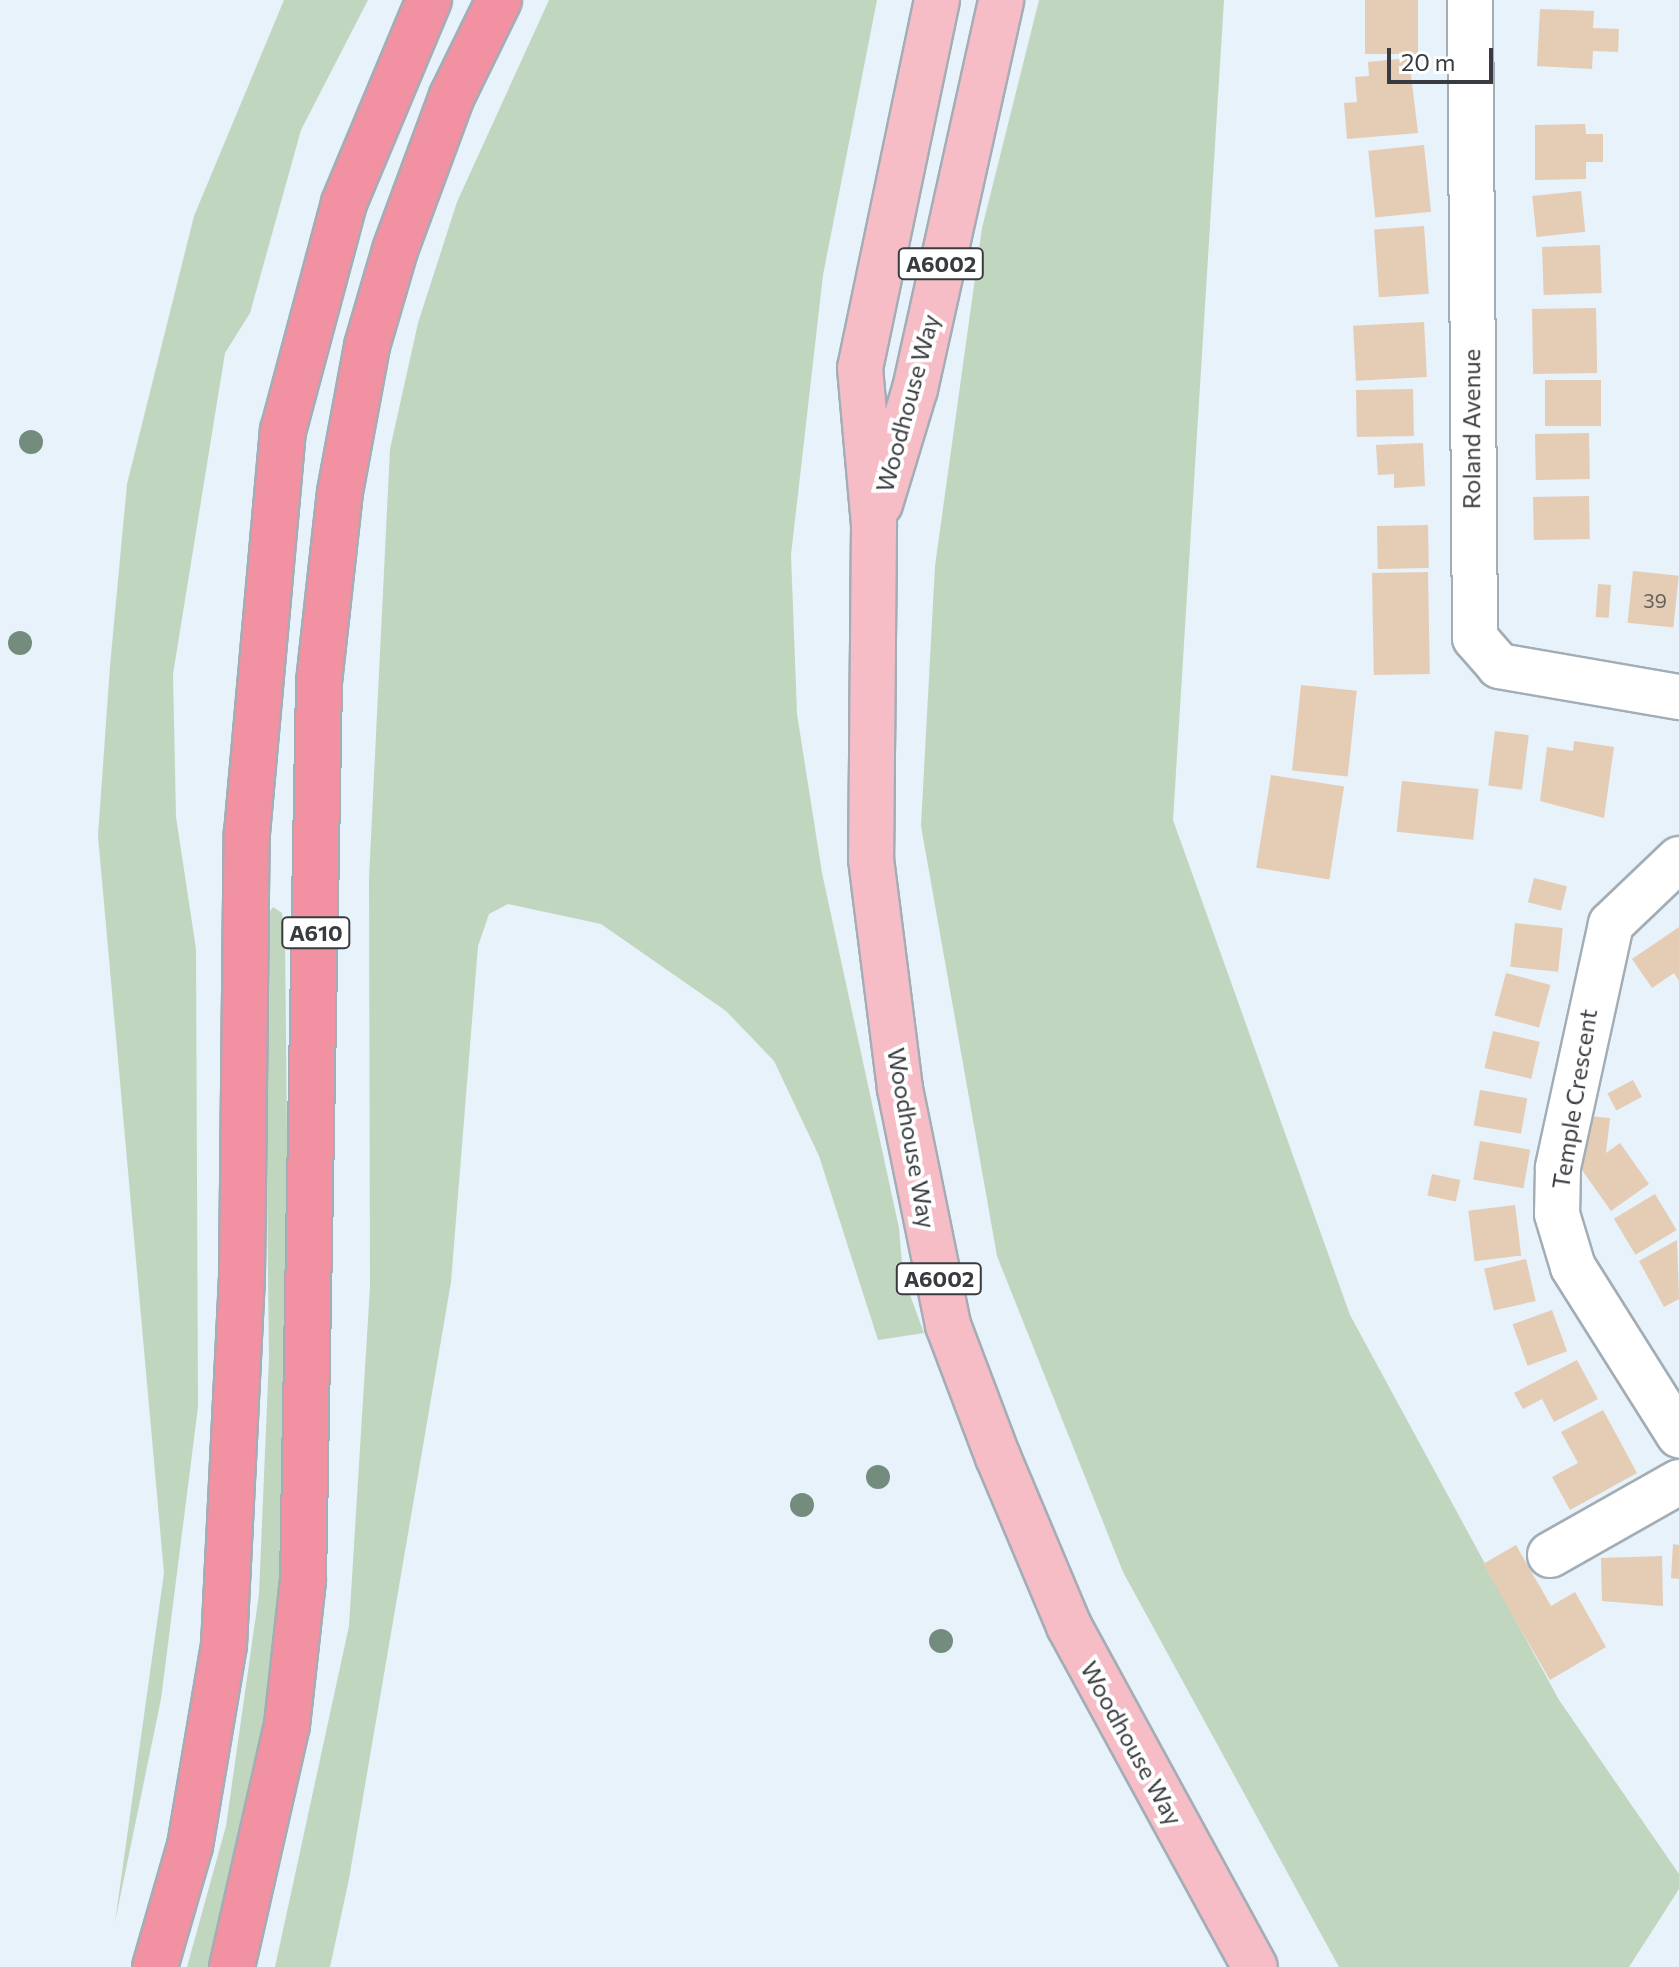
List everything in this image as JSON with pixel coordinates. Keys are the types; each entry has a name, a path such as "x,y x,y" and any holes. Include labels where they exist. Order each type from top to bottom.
{"highway":[{"name":"A610","path":"155,1967 190,1846 224,1645 242,1277 247,833 283,431 344,203 429,0"},
{"name":"A610","path":"232,1967 282,1756 303,1581 319,682 340,492 367,346 395,250 452,96 499,0"}],"main road":[{"name":"Woodhouse Way","path":"937,0 860,368 874,526 871,859 900,1089 948,1325 1069,1626 1255,1967"},
{"name":"Woodhouse Way","path":"874,526 915,389 1001,0"}],"street":[{"name":"Roland Avenue","path":"1470,0 1475,638 1499,666 1679,697"},
{"name":"Temple Crescent","path":"1679,859 1611,924 1561,1153 1557,1214 1573,1267 1679,1435"},
{"path":"1550,1555 1679,1482"}],"green space":[{"path":"284,0 368,0 301,130 250,313 225,353 173,674 176,817 196,949 198,1407 161,1699 115,1922 164,1573 98,836 110,666 127,484 194,216"},
{"path":"549,0 877,0 823,275 791,555 797,714 822,873 899,1228 903,1276 924,1333 878,1340 819,1156 774,1061 726,1011 601,924 508,904 489,914 478,946 451,1282 349,1879 330,1967 275,1967 349,1626 370,1287 369,878 390,449 418,323 457,202"},
{"path":"1039,0 1224,0 1173,820 1350,1315 1559,1700 1679,1874 1679,1889 1629,1967 1339,1967 1123,1572 997,1256 921,826 935,566 982,228"},
{"path":"273,907 282,913 285,938 289,1330 276,1655 233,1897 210,1967 187,1967 226,1826 259,1594 269,1358 264,920"}],"building":[{"path":"1365,0 1418,0 1418,54 1365,54"},
{"path":"1540,9 1594,11 1593,28 1619,29 1618,52 1593,51 1592,69 1537,66"},
{"path":"1409,58 1418,133 1347,139 1344,103 1357,102 1355,77 1369,76 1368,62"},
{"path":"1585,124 1586,134 1603,134 1603,162 1586,162 1586,179 1535,180 1535,125"},
{"path":"1424,145 1431,212 1375,217 1368,151"},
{"path":"1581,191 1585,232 1537,237 1532,196"},
{"path":"1424,226 1429,294 1379,297 1374,229"},
{"path":"1600,245 1602,293 1544,295 1542,247"},
{"path":"1596,308 1597,373 1533,374 1532,309"},
{"path":"1424,322 1427,377 1356,381 1353,326"},
{"path":"1545,380 1601,380 1601,426 1545,426"},
{"path":"1413,389 1414,436 1357,437 1356,390"},
{"path":"1589,433 1590,479 1536,480 1535,434"},
{"path":"1423,443 1425,486 1394,488 1394,474 1378,475 1376,445"},
{"path":"1589,496 1590,539 1534,540 1533,497"},
{"path":"1428,525 1429,568 1378,569 1377,526"},
{"path":"1633,571 1679,576 1673,628 1628,623"},
{"path":"1428,572 1430,674 1374,675 1372,573"},
{"path":"1598,584 1611,585 1609,618 1596,617"},
{"path":"1301,685 1357,691 1348,776 1292,771"},
{"path":"1495,731 1529,735 1522,790 1488,786"},
{"path":"1574,741 1614,747 1604,818 1540,801 1547,747 1573,751"},
{"path":"1271,775 1344,787 1329,879 1256,868"},
{"path":"1402,781 1479,789 1473,840 1397,832"},
{"path":"1534,878 1567,886 1561,910 1528,902"},
{"path":"1515,923 1563,928 1558,972 1510,967"},
{"path":"1679,927 1679,981 1674,973 1652,988 1632,959"},
{"path":"1506,973 1550,985 1539,1027 1495,1016"},
{"path":"1493,1031 1540,1042 1531,1079 1484,1068"},
{"path":"1633,1080 1642,1097 1616,1110 1607,1094"},
{"path":"1480,1090 1527,1098 1521,1134 1474,1125"},
{"path":"1587,1116 1610,1118 1606,1153 1620,1143 1649,1184 1611,1211 1582,1170"},
{"path":"1480,1141 1530,1150 1523,1188 1473,1179"},
{"path":"1432,1174 1460,1180 1456,1202 1427,1196"},
{"path":"1655,1194 1677,1230 1635,1255 1614,1219"},
{"path":"1515,1205 1521,1256 1475,1261 1468,1211"},
{"path":"1677,1240 1679,1299 1664,1307 1639,1261"},
{"path":"1526,1259 1536,1301 1494,1311 1484,1269"},
{"path":"1552,1310 1567,1351 1528,1366 1513,1324"},
{"path":"1577,1360 1598,1399 1554,1422 1542,1399 1523,1409 1514,1393"},
{"path":"1603,1410 1637,1473 1570,1510 1552,1477 1578,1463 1561,1432"},
{"path":"1673,1544 1679,1545 1679,1579 1671,1578"},
{"path":"1516,1545 1551,1606 1575,1592 1606,1647 1550,1680 1483,1564"},
{"path":"1662,1556 1663,1606 1602,1601 1601,1558"}]}
